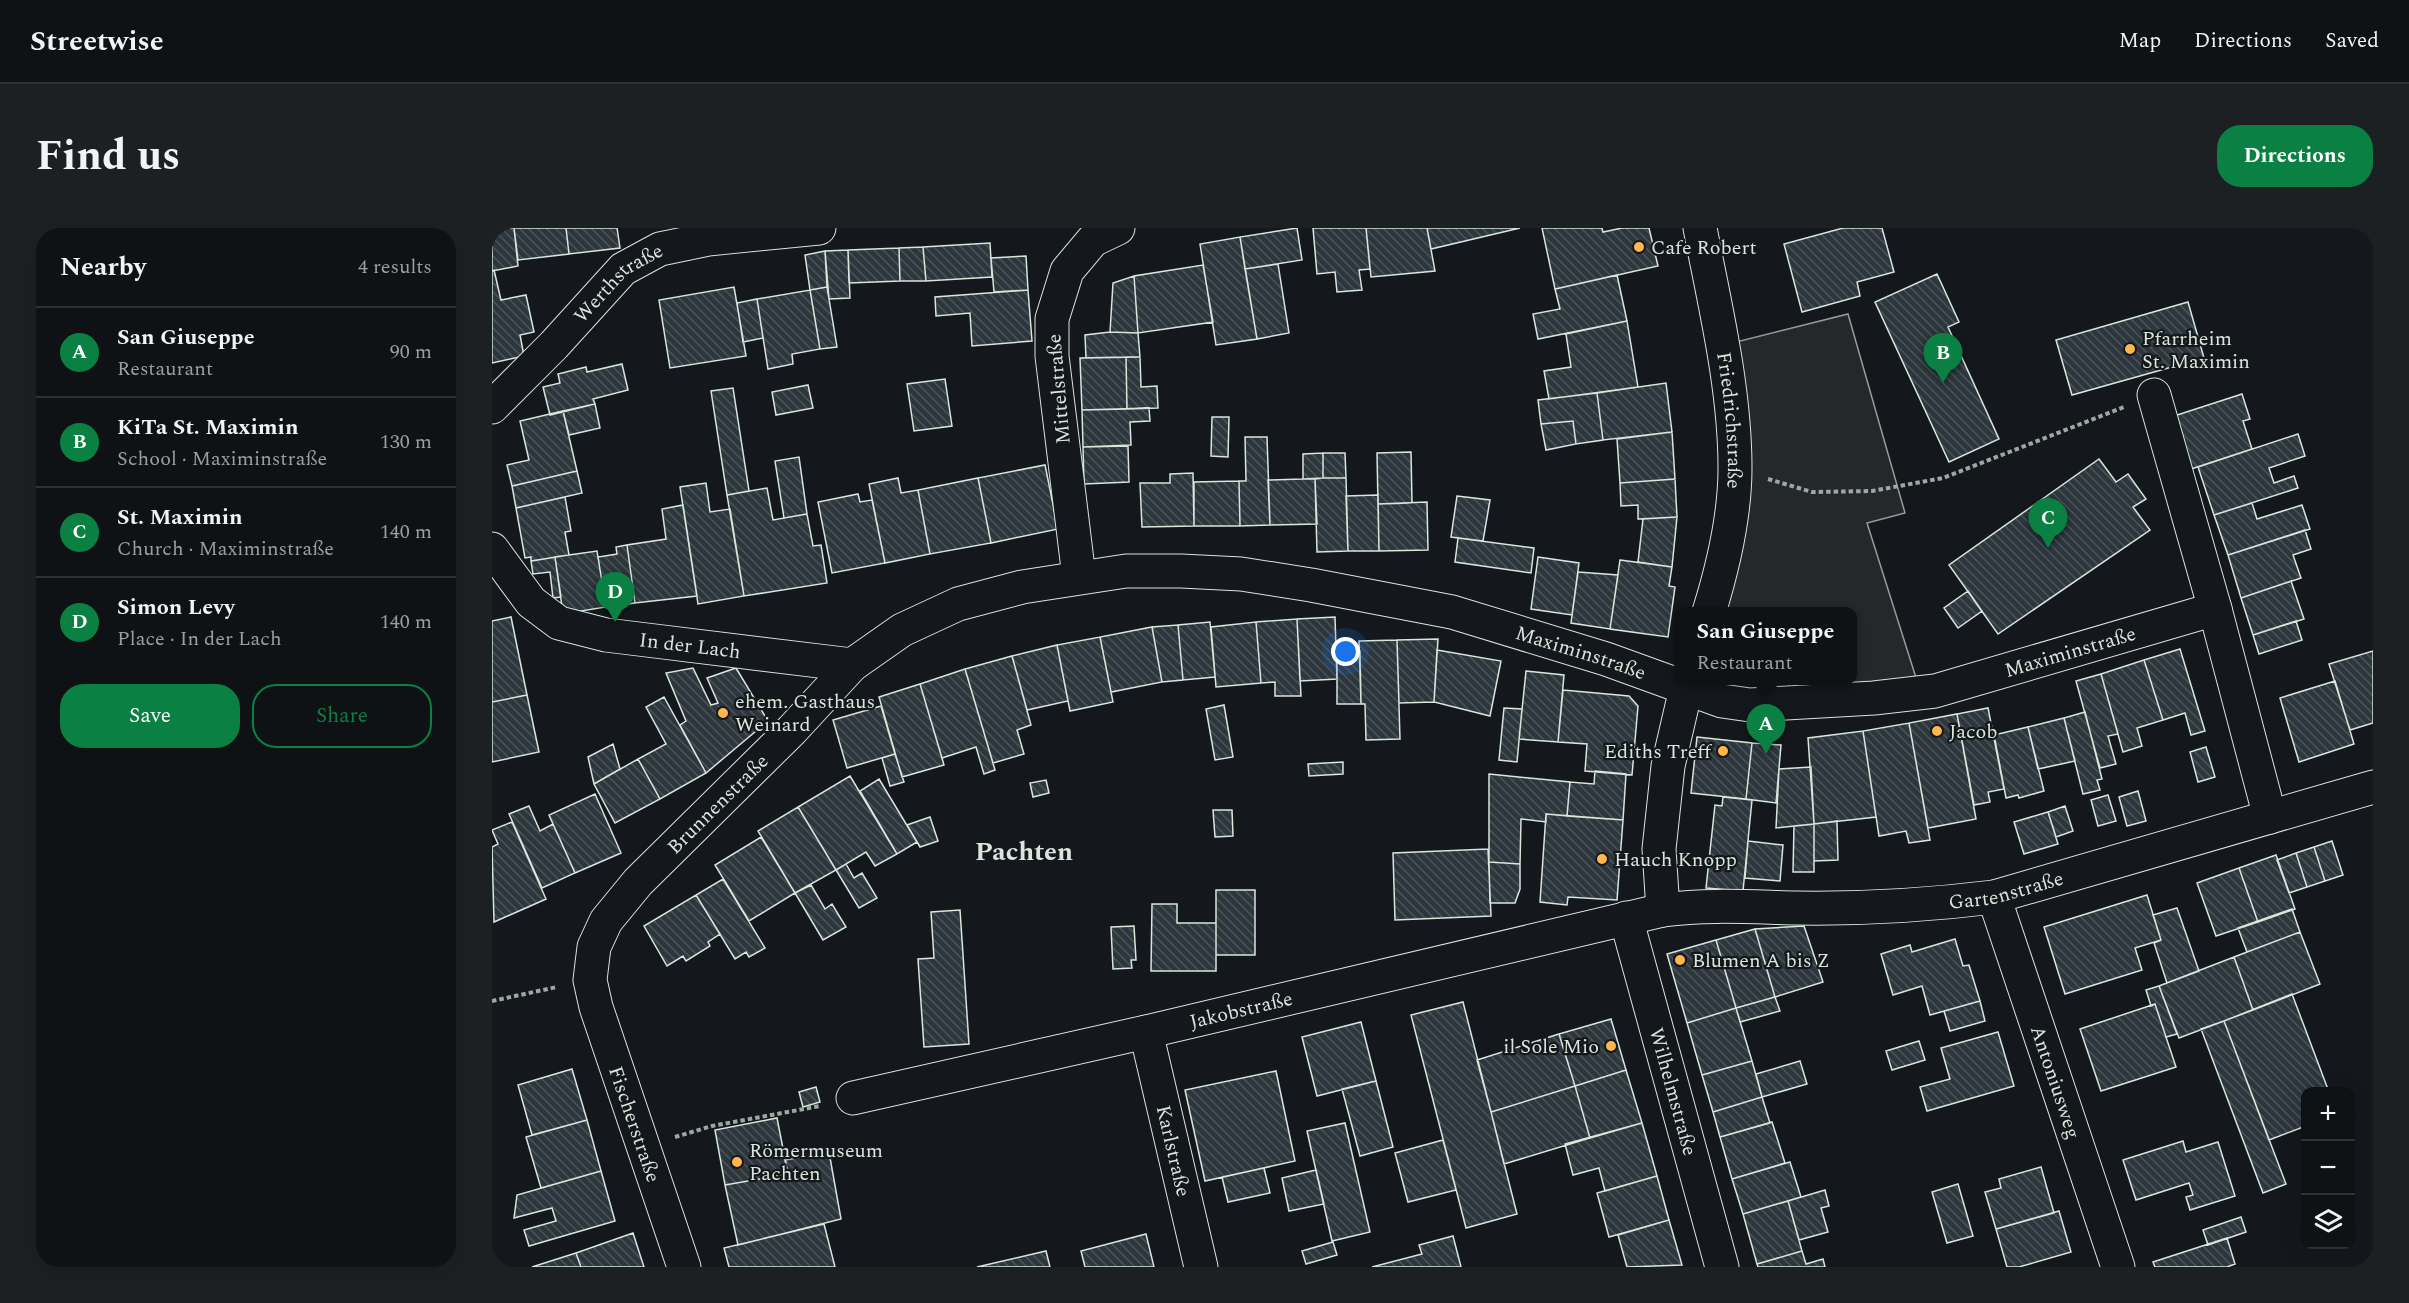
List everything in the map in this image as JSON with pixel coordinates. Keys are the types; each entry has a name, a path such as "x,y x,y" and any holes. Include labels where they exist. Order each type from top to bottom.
{"street":[{"name":"Werthstraße","path":"492,407 554,345 623,269 660,249 708,239 819,228"},
{"name":"Friedrichstraße","path":"1700,228 1731,409 1735,469 1729,527 1710,607"},
{"name":"Mittelstraße","path":"1079,577 1052,356 1052,319 1067,271 1092,232"},
{"path":"2154,395 2215,609 2270,817"},
{"name":"In der Lach","path":"492,549 531,602 559,623 606,635 852,665"},
{"name":"Maximinstraße","path":"1079,577 1126,571 1181,571 1241,574 1311,585 1452,612 1674,680"},
{"name":"Brunnenstraße","path":"590,980 594,947 606,921 638,882 792,730 852,665 902,630 958,604 1022,587 1079,577"},
{"name":"Maximinstraße","path":"1689,685 1722,701 1750,705 1874,698 1935,691 2215,609"},
{"path":"1663,910 1659,849 1668,766 1687,685"},
{"name":"Gartenstraße","path":"1626,918 1663,910 1704,905 1874,906 1942,904 1994,897 2373,788"},
{"name":"Antoniusweg","path":"1994,897 2118,1267"},
{"name":"Jakobstraße","path":"853,1098 1146,1032 1626,918"},
{"name":"Wilhelmstraße","path":"1626,918 1722,1267"},
{"name":"Fischerstraße","path":"590,980 596,1007 684,1267"},
{"name":"Karlstraße","path":"1146,1032 1201,1267"}],"path":[{"path":"1735,469 1812,492 1872,491 1943,478 2045,440 2154,395"},
{"path":"492,1001 590,980"},
{"path":"643,1147 712,1126 853,1098"}],"shaded area":[{"path":"1848,314 1905,513 1867,523 1918,684 1789,689 1789,685 1857,685 1857,607 1726,607 1736,342"}],"building":[{"path":"492,228 514,228 518,266 492,271"},
{"path":"514,228 566,228 569,254 518,260"},
{"path":"566,228 617,228 620,248 569,254"},
{"path":"1297,228 1302,260 1245,269 1240,237"},
{"path":"1313,228 1366,228 1370,269 1359,270 1362,290 1337,292 1335,272 1317,274"},
{"path":"1366,228 1427,228 1435,271 1371,277"},
{"path":"1427,228 1520,228 1431,249"},
{"path":"1542,228 1602,228 1603,232 1622,228 1649,228 1658,266 1555,289"},
{"path":"1843,228 1882,228 1894,272 1857,282 1860,296 1802,312 1784,244"},
{"path":"1240,237 1257,339 1216,345 1200,244"},
{"path":"990,243 992,277 926,281 923,247"},
{"path":"923,247 926,281 900,281 899,248"},
{"path":"899,248 900,281 849,283 848,250"},
{"path":"848,250 850,298 829,299 825,251"},
{"path":"825,251 827,287 810,290 805,255"},
{"path":"1026,256 1028,290 994,292 991,258"},
{"path":"1278,264 1289,333 1257,339 1245,269"},
{"path":"1203,265 1213,322 1138,333 1134,276"},
{"path":"494,270 501,300 526,295 534,332 520,335 524,356 492,363 492,271"},
{"path":"1937,274 1959,322 1948,327 1999,439 1949,462 1875,302"},
{"path":"1617,275 1627,321 1538,339 1533,314 1560,309 1555,289"},
{"path":"1134,276 1138,333 1110,332 1113,283"},
{"path":"734,287 746,356 670,368 659,300"},
{"path":"827,287 837,347 820,349 810,290"},
{"path":"810,290 820,349 792,354 793,364 768,369 757,299"},
{"path":"1028,290 1032,341 972,346 970,313 936,316 935,297"},
{"path":"757,299 763,338 743,342 737,303"},
{"name":"Pfarrheim St. Maximin","path":"2188,302 2204,358 2072,395 2056,340"},
{"path":"1627,321 1638,387 1549,399 1544,371 1571,367 1566,334"},
{"path":"1110,332 1138,333 1140,357 1086,358 1085,335"},
{"path":"1126,357 1127,409 1082,410 1080,358"},
{"path":"1126,357 1140,357 1141,387 1157,386 1158,408 1127,409"},
{"path":"622,364 628,390 593,399 595,404 550,415 543,387 560,383 558,374 586,367 587,372"},
{"path":"945,379 952,426 914,431 907,384"},
{"path":"1666,383 1672,432 1603,440 1597,393"},
{"path":"808,385 813,408 776,415 772,392"},
{"path":"733,388 749,491 727,495 711,391"},
{"path":"1597,393 1603,440 1576,444 1573,421 1541,424 1538,400"},
{"path":"2242,394 2250,419 2243,421 2252,449 2188,470 2171,417"},
{"path":"595,404 600,428 569,435 563,411"},
{"path":"1149,408 1150,421 1130,422 1131,445 1083,447 1082,410"},
{"path":"563,411 577,471 512,486 507,465 529,460 520,421"},
{"path":"1212,417 1229,417 1228,457 1211,456"},
{"path":"1573,421 1576,444 1546,450 1541,424"},
{"path":"1672,432 1675,479 1620,483 1617,439"},
{"path":"2298,434 2305,456 2269,468 2274,483 2294,476 2298,488 2214,515 2198,467"},
{"path":"1245,437 1267,437 1270,525 1240,526 1239,481 1246,481"},
{"path":"1128,446 1129,482 1084,484 1083,447"},
{"path":"1411,452 1412,503 1378,504 1377,453"},
{"path":"1323,453 1345,453 1346,478 1323,478"},
{"path":"1323,453 1323,478 1303,479 1303,454"},
{"path":"799,457 807,514 784,518 775,461"},
{"path":"2099,459 2116,482 2128,474 2146,499 2133,507 2150,530 1998,634 1949,565"},
{"path":"1045,465 1058,529 991,543 978,478"},
{"path":"577,471 582,493 516,508 512,486"},
{"path":"1193,473 1194,526 1142,527 1140,483 1170,483 1170,474"},
{"path":"898,478 901,493 918,490 930,554 885,563 869,484"},
{"path":"978,478 991,543 930,554 918,490"},
{"path":"1346,478 1348,551 1317,552 1315,479"},
{"path":"1315,479 1317,524 1270,525 1268,480"},
{"path":"1675,479 1677,517 1638,519 1638,505 1621,506 1620,483"},
{"path":"1239,481 1240,526 1194,526 1194,482"},
{"path":"706,483 710,512 730,509 744,596 698,604 680,487"},
{"path":"767,488 773,520 807,514 813,546 821,545 827,583 744,596 727,495"},
{"path":"858,494 860,502 872,500 885,563 832,573 818,502"},
{"path":"1378,495 1379,551 1348,551 1346,496"},
{"path":"1457,496 1490,500 1483,541 1451,537"},
{"path":"565,497 571,531 565,532 569,555 531,561 531,557 525,558 516,508"},
{"path":"1427,502 1428,550 1379,551 1378,504"},
{"path":"2252,503 2257,519 2302,505 2310,529 2228,555 2214,515"},
{"path":"683,505 697,596 635,603 627,545 666,539 662,509"},
{"path":"1677,517 1672,567 1638,562 1643,519"},
{"path":"2305,530 2311,549 2293,555 2301,578 2241,598 2228,555"},
{"path":"1458,538 1534,548 1531,573 1455,562"},
{"path":"627,545 635,603 606,607 598,557 617,554 616,547"},
{"path":"597,551 606,607 563,614 555,557"},
{"path":"555,557 561,597 553,598 550,572 533,574 531,561"},
{"path":"1538,557 1579,563 1572,615 1531,609"},
{"path":"1620,560 1672,567 1669,586 1675,587 1668,637 1610,629"},
{"path":"1578,572 1618,575 1610,629 1571,623"},
{"path":"2291,581 2304,619 2253,635 2241,598"},
{"path":"1968,591 1982,611 1958,628 1944,608"},
{"path":"511,617 527,695 492,702 492,621"},
{"path":"1335,617 1337,679 1300,681 1297,619"},
{"path":"1297,619 1301,696 1275,696 1275,682 1261,683 1256,622"},
{"path":"2296,621 2302,640 2259,654 2253,635"},
{"path":"1210,622 1215,677 1183,680 1178,625"},
{"path":"1256,622 1261,683 1216,687 1211,627"},
{"path":"1178,625 1183,680 1162,682 1152,627"},
{"path":"1152,627 1162,682 1111,692 1100,637"},
{"path":"1100,637 1113,702 1070,711 1057,645"},
{"path":"1438,639 1434,702 1399,703 1397,640"},
{"path":"1397,640 1400,739 1366,740 1365,704 1361,704 1359,641"},
{"path":"1057,645 1068,701 1027,710 1012,656"},
{"path":"2180,649 2205,731 2191,735 2185,713 2163,720 2144,660"},
{"path":"1437,650 1501,661 1490,716 1434,702"},
{"path":"1337,651 1360,651 1361,704 1337,704"},
{"path":"2373,651 2373,723 2350,730 2329,664"},
{"path":"1012,656 1031,725 1017,730 1024,754 993,763 965,669"},
{"path":"2144,660 2163,720 2137,728 2142,746 2123,752 2101,674"},
{"name":"ehem. Gasthaus Weinard","path":"693,668 711,705 718,703 707,678 736,668 768,721 706,773 680,725 686,721 666,673"},
{"path":"965,669 995,770 984,774 976,747 942,758 920,684"},
{"path":"1526,671 1564,675 1558,742 1519,739"},
{"path":"2101,674 2118,734 2108,736 2116,764 2100,768 2076,681"},
{"path":"2335,681 2354,744 2299,762 2280,698"},
{"path":"920,684 944,765 902,777 879,697"},
{"path":"1563,690 1629,696 1638,706 1632,775 1585,771 1587,744 1558,742"},
{"path":"527,695 539,752 492,762 492,702"},
{"path":"664,697 706,773 660,799 638,759 666,744 646,707"},
{"path":"1224,705 1233,757 1215,760 1206,709"},
{"path":"881,706 895,754 847,768 833,720"},
{"path":"1504,708 1522,709 1517,762 1499,760"},
{"path":"1988,708 2004,789 1988,792 1990,802 1974,805 1957,714"},
{"path":"2085,712 2102,779 2097,780 2100,790 2083,794 2064,718"},
{"path":"1957,714 1976,819 1928,828 1909,723"},
{"path":"2064,718 2075,761 2038,769 2028,727"},
{"path":"1909,723 1930,840 1909,843 1906,831 1879,836 1863,731"},
{"path":"2028,727 2044,791 2019,798 2018,795 2006,798 1994,735"},
{"path":"1863,731 1876,817 1814,824 1808,738"},
{"path":"1697,737 1752,743 1746,799 1691,793"},
{"path":"1752,743 1781,745 1776,803 1746,799"},
{"path":"613,744 620,769 594,784 588,757"},
{"path":"2206,747 2215,777 2198,782 2190,752"},
{"path":"895,754 904,782 890,786 882,758"},
{"path":"638,759 660,799 615,823 594,784"},
{"path":"1343,762 1343,774 1309,776 1308,764"},
{"path":"1811,767 1814,824 1776,828 1779,769"},
{"path":"1595,771 1626,774 1623,820 1567,816 1570,782 1594,784"},
{"path":"1489,774 1570,782 1567,816 1546,814 1546,822 1521,819 1520,864 1489,862"},
{"path":"850,776 897,854 875,866 866,852 836,870 798,807"},
{"path":"879,779 917,842 897,854 860,791"},
{"path":"1046,780 1049,793 1033,797 1030,783"},
{"path":"2138,791 2146,821 2127,826 2119,797"},
{"path":"595,794 621,853 575,873 549,815"},
{"path":"2108,795 2116,821 2098,826 2091,800"},
{"path":"1723,797 1752,800 1743,891 1706,888 1715,805 1722,806"},
{"path":"529,806 540,831 553,824 575,873 542,888 509,814"},
{"path":"2065,806 2073,831 2056,837 2048,812"},
{"path":"798,807 836,870 795,893 758,831"},
{"path":"1213,810 1232,810 1233,836 1215,837"},
{"path":"2048,812 2058,844 2024,854 2014,822"},
{"path":"1546,814 1623,820 1617,900 1568,897 1567,905 1540,902"},
{"path":"930,817 938,841 920,847 907,825"},
{"path":"1837,821 1838,860 1814,861 1814,824"},
{"path":"512,822 546,899 494,922 492,847 498,844 492,830"},
{"path":"1814,824 1814,872 1793,872 1794,826"},
{"path":"761,837 795,893 749,921 715,865"},
{"path":"1748,841 1783,845 1780,881 1745,878"},
{"path":"2332,841 2343,875 2325,881 2314,847"},
{"path":"2314,847 2325,881 2307,887 2296,853"},
{"path":"1488,849 1491,916 1395,920 1393,853"},
{"path":"2296,853 2307,887 2289,893 2277,860"},
{"path":"2276,855 2295,909 2258,922 2239,868"},
{"path":"1489,862 1520,864 1520,889 1515,903 1490,903"},
{"path":"846,864 854,878 862,873 877,898 859,908 836,870"},
{"path":"2239,868 2258,922 2216,936 2197,883"},
{"path":"723,879 765,948 749,957 746,952 735,959 696,895"},
{"path":"811,885 825,909 832,904 846,927 823,940 795,893"},
{"path":"1216,890 1255,890 1255,955 1216,955"},
{"path":"696,895 720,934 708,942 710,946 686,961 683,956 667,966 644,926"},
{"path":"2147,895 2161,940 2135,948 2142,970 2065,994 2044,927"},
{"path":"1152,904 1177,904 1177,923 1216,923 1216,971 1151,971"},
{"path":"2177,908 2199,971 2167,983 2154,943 2161,940 2153,915"},
{"path":"2292,909 2300,932 2247,952 2238,928"},
{"path":"960,910 969,1044 924,1047 918,959 934,958 931,912"},
{"path":"1134,926 1136,960 1131,960 1132,968 1113,969 1111,927"},
{"path":"1804,926 1823,982 1775,997 1755,929"},
{"path":"1755,929 1775,997 1736,1008 1716,940"},
{"path":"2300,932 2320,984 2253,1010 2234,957"},
{"path":"1955,939 1963,966 1969,965 1980,1001 1930,1015 1922,986 1893,995 1881,954 1910,945 1912,952"},
{"path":"1716,940 1736,1008 1687,1023 1667,954"},
{"path":"2234,957 2253,1010 2179,1038 2159,986"},
{"path":"2159,986 2177,1034 2166,1037 2155,1004 2151,1006 2146,990"},
{"path":"2292,994 2327,1087 2301,1087 2301,1128 2269,1140 2224,1021"},
{"path":"1775,997 1780,1011 1740,1022 1736,1008"},
{"path":"1980,1001 1985,1021 1950,1031 1944,1011"},
{"path":"1463,1002 1517,1214 1466,1228 1411,1015"},
{"path":"2155,1004 2176,1067 2101,1091 2080,1029"},
{"path":"1736,1008 1752,1061 1702,1075 1687,1023"},
{"path":"1611,1019 1626,1070 1575,1086 1559,1034"},
{"path":"2224,1021 2286,1184 2263,1193 2201,1029"},
{"path":"1361,1022 1376,1081 1317,1096 1302,1037"},
{"path":"1998,1032 2014,1086 1927,1111 1920,1087 1950,1079 1941,1048"},
{"path":"1559,1034 1575,1086 1491,1112 1477,1060"},
{"path":"1919,1041 1925,1060 1892,1070 1886,1051"},
{"path":"1752,1061 1762,1097 1713,1112 1702,1075"},
{"path":"1800,1061 1807,1084 1762,1097 1756,1074"},
{"path":"572,1069 587,1120 532,1135 518,1085"},
{"path":"1626,1070 1642,1123 1590,1138 1575,1086"},
{"path":"1276,1071 1295,1161 1205,1181 1185,1090"},
{"path":"1376,1081 1393,1147 1360,1156 1342,1089"},
{"path":"1575,1086 1590,1138 1504,1164 1491,1112"},
{"path":"816,1087 820,1102 803,1107 799,1092"},
{"path":"1762,1097 1770,1123 1720,1137 1713,1112"},
{"path":"777,1118 788,1174 725,1185 715,1130"},
{"path":"587,1120 601,1171 541,1188 526,1137"},
{"path":"1772,1122 1785,1163 1732,1179 1720,1137"},
{"path":"1345,1123 1370,1232 1332,1241 1307,1131"},
{"path":"1642,1123 1657,1176 1605,1191 1599,1168 1573,1175 1565,1144"},
{"path":"1443,1140 1456,1190 1408,1202 1395,1153"},
{"path":"2183,1141 2186,1152 2218,1142 2235,1196 2190,1210 2186,1197 2193,1195 2189,1183 2136,1200 2123,1160"},
{"path":"829,1152 841,1219 738,1245 725,1185 788,1174 785,1160"},
{"path":"1790,1162 1801,1197 1743,1214 1732,1179"},
{"path":"2041,1167 2054,1213 1996,1229 1985,1192 2001,1188 1999,1179"},
{"path":"1264,1168 1270,1193 1228,1202 1222,1177"},
{"path":"1316,1170 1324,1204 1289,1211 1282,1178"},
{"path":"601,1171 615,1221 529,1246 524,1230 556,1221 552,1208 514,1218 517,1195"},
{"path":"1657,1176 1669,1220 1609,1237 1597,1193"},
{"path":"1958,1184 1973,1236 1947,1243 1932,1192"},
{"path":"1825,1190 1829,1206 1821,1208 1828,1232 1799,1240 1788,1201"},
{"path":"1788,1201 1802,1251 1757,1264 1743,1214"},
{"path":"2059,1211 2071,1252 2019,1267 2007,1267 1996,1229"},
{"path":"2241,1217 2246,1232 2208,1245 2203,1230"},
{"path":"1669,1220 1682,1265 1627,1267 1618,1235"},
{"path":"824,1224 835,1267 729,1267 724,1248"},
{"path":"633,1233 644,1267 581,1267 576,1253"},
{"path":"1146,1234 1154,1267 1085,1267 1081,1251"},
{"path":"1453,1236 1461,1267 1372,1267 1422,1254 1419,1245"},
{"path":"2227,1238 2235,1264 2227,1267 2155,1267 2153,1262"},
{"path":"1333,1242 1337,1255 1306,1264 1302,1251"},
{"path":"1046,1251 1050,1267 977,1267"},
{"path":"1802,1251 1806,1264 1823,1259 1825,1267 1758,1267 1757,1264"},
{"path":"576,1253 581,1267 532,1267"}],"place":[{"name":"Cafe Robert","path":"1639,247"},
{"name":"Pfarrheim St. Maximin","path":"2130,349"},
{"name":"KiTa St. Maximin","path":"1943,383"},
{"name":"St. Maximin","path":"2048,548"},
{"name":"Simon Levy","path":"615,622"},
{"name":"ehem. Gasthaus Weinard","path":"723,713"},
{"name":"Jacob","path":"1937,731"},
{"name":"Ediths Treff","path":"1723,751"},
{"name":"San Giuseppe","path":"1766,754"},
{"name":"Hauch Knopp","path":"1602,859"},
{"name":"Blumen A bis Z","path":"1680,960"},
{"name":"il Sole Mio","path":"1611,1046"},
{"name":"Römermuseum Pachten","path":"737,1162"}],"district":[{"name":"Pachten","path":"1024,851"}]}
